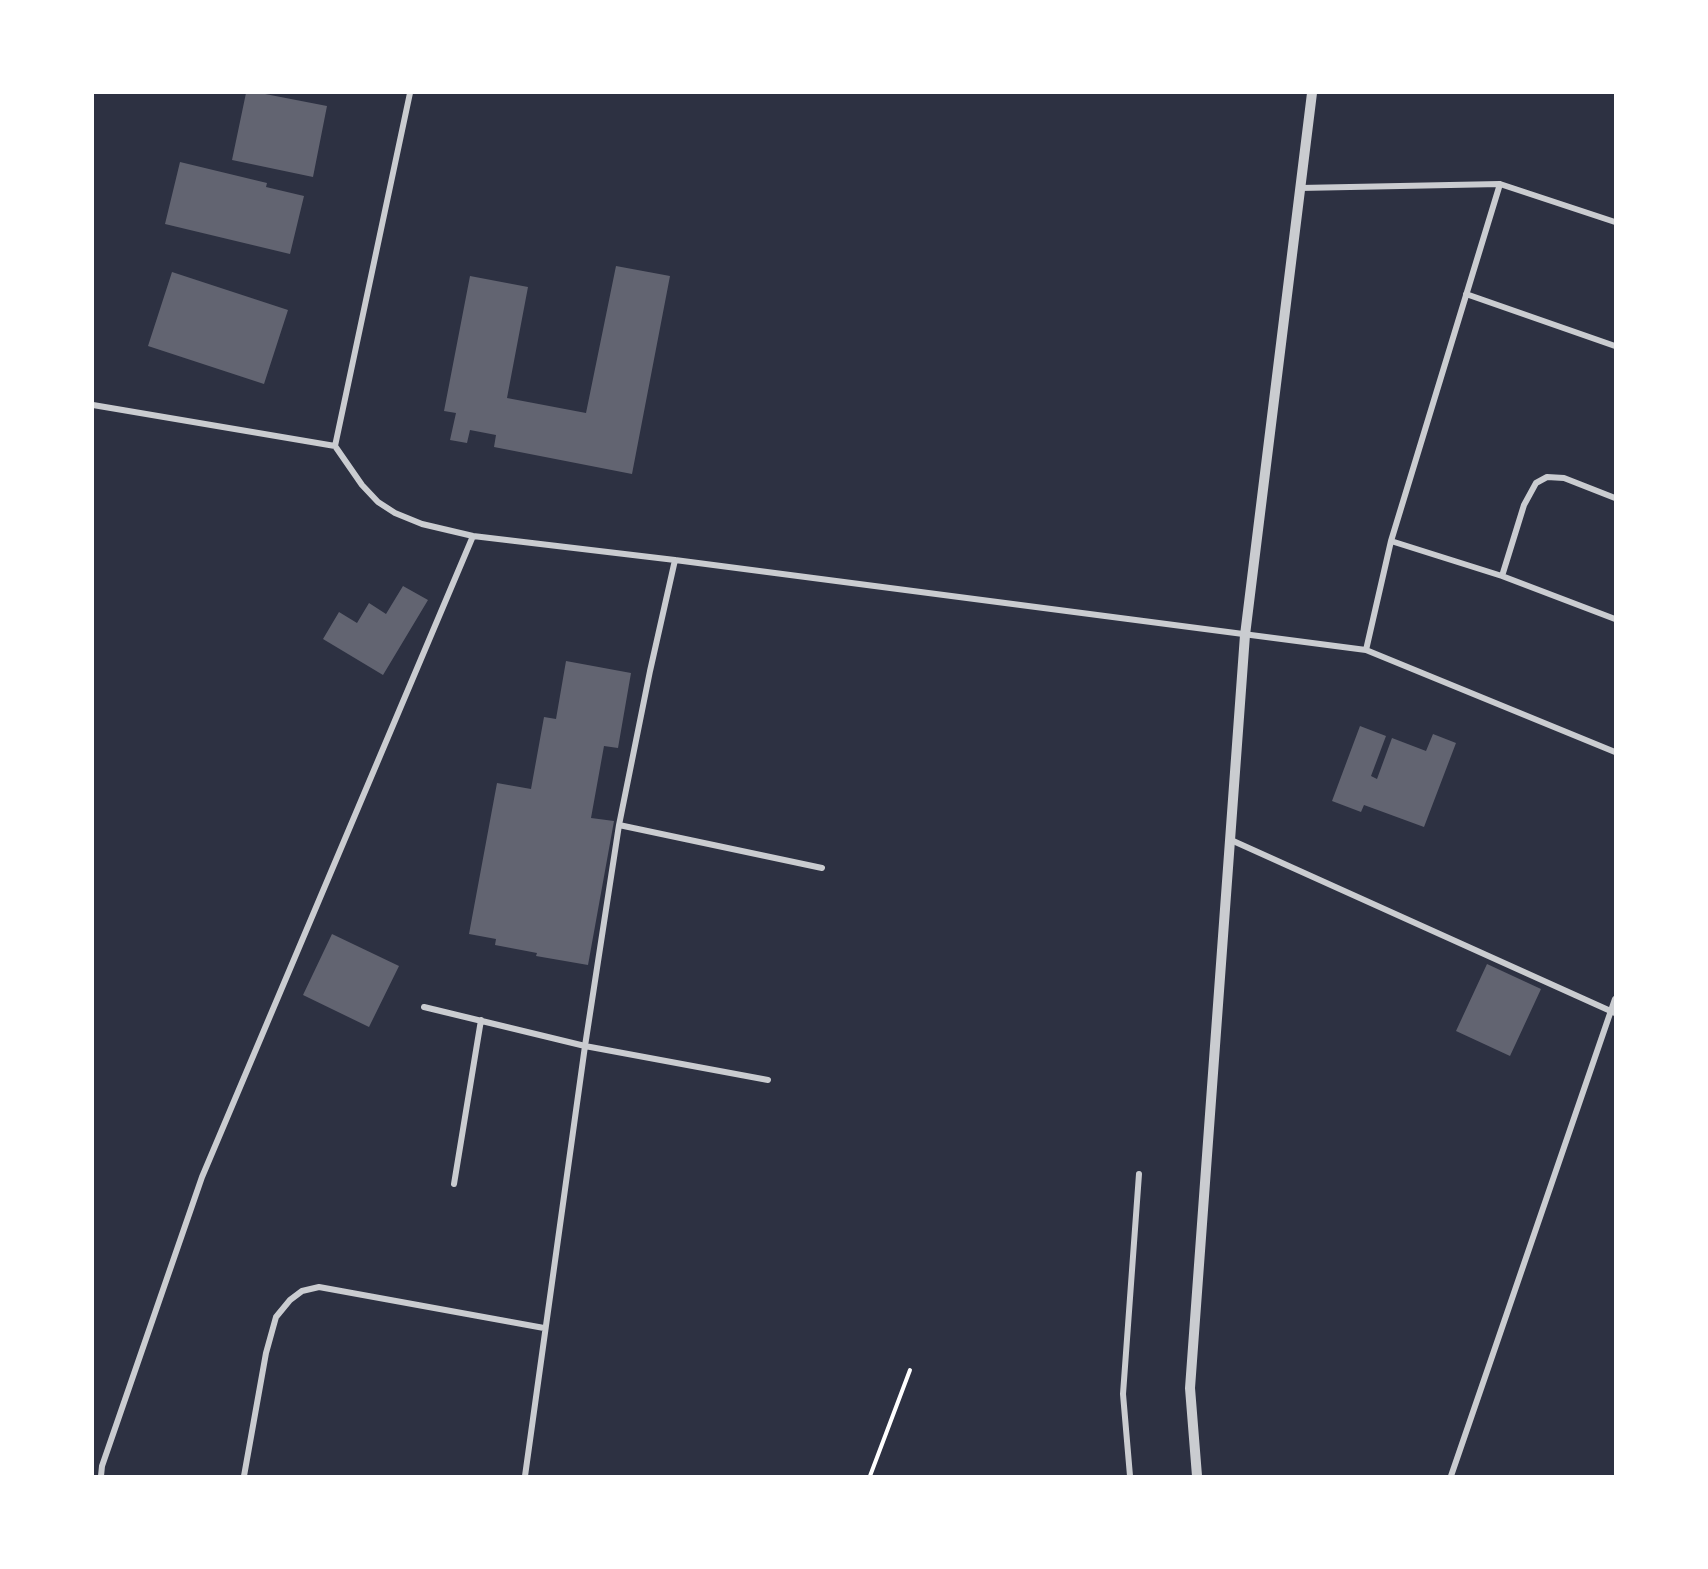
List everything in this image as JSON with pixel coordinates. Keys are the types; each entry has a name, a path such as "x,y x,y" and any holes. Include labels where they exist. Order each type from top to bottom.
{"street":[{"path":"410,93 336,446 362,485 378,502 395,513 422,524 473,536 1366,650 1615,752"},
{"path":"1197,1476 1190,1388 1245,634 1312,93"},
{"path":"1299,188 1500,184 1615,222"},
{"path":"1366,650 1391,541 1500,184"},
{"path":"1466,294 1615,346"},
{"path":"93,405 336,446"},
{"path":"1502,576 1524,505 1536,483 1547,477 1564,478 1615,498"},
{"path":"101,1476 106,1455 202,1177 473,536"},
{"path":"1391,541 1502,576 1615,619"},
{"path":"525,1476 544,1328 619,825 675,560"},
{"path":"619,825 822,868"},
{"path":"1231,840 1613,1012"},
{"path":"1451,1476 1613,1012 1615,999"},
{"path":"424,1007 585,1046 768,1080"},
{"path":"454,1184 482,1020"},
{"path":"1130,1476 1123,1394 1139,1174"},
{"path":"244,1476 266,1353 276,1317 290,1300 302,1291 319,1287 544,1328"}],"path":[{"path":"870,1476 910,1370"}],"building":[{"path":"246,93 260,93 327,106 313,177 232,160"},
{"path":"180,162 267,183 266,187 304,196 290,254 165,224"},
{"path":"616,266 670,276 632,474 494,447 496,435 470,430 467,443 450,440 456,413 444,411 470,276 528,287 507,398 586,413"},
{"path":"172,272 288,310 264,384 148,346"},
{"path":"403,586 428,600 383,675 323,639 339,612 357,623 369,603 386,614"},
{"path":"566,661 631,673 618,748 604,746 591,818 614,821 588,965 536,956 537,953 495,945 496,939 469,934 497,783 531,789 544,717 556,719"},
{"path":"1360,726 1386,736 1371,776 1377,779 1392,738 1426,751 1433,734 1456,743 1424,827 1364,805 1361,812 1332,801"},
{"path":"332,934 399,966 369,1027 303,995"},
{"path":"1487,964 1541,989 1510,1056 1456,1031"}]}
